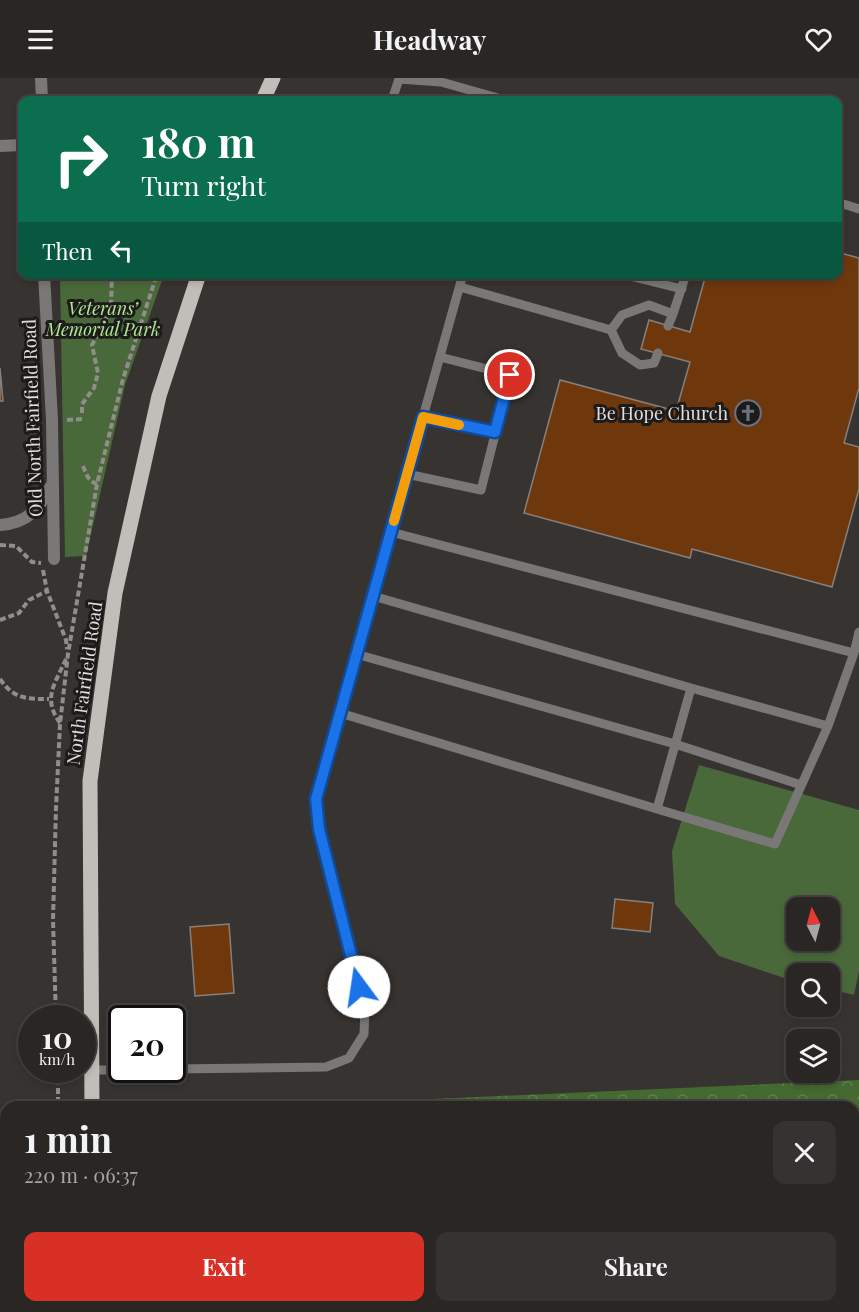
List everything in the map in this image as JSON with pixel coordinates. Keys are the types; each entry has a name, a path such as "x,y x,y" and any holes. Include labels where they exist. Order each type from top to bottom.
{"main road":[{"path":"265,96 273,78"},
{"name":"North Fairfield Road","path":"92,1005 90,781 115,593 159,396 197,279"},
{"name":"North Fairfield Road","path":"92,1083 92,1101"}],"street":[{"path":"41,78 42,96"},
{"path":"0,146 18,145"},
{"name":"Old North Fairfield Road","path":"44,279 53,482 48,561"},
{"path":"0,525 12,524 28,517 42,504 53,482"}],"lane":[{"path":"393,96 399,79 441,82 491,96"},
{"path":"842,204 859,209"},
{"path":"186,1069 326,1066 349,1058 364,1034 365,1009 319,829 316,799 462,279"},
{"path":"642,279 682,289"},
{"path":"668,326 685,279"},
{"path":"460,287 611,330 622,353 640,365 654,363 658,353"},
{"path":"611,330 622,315 649,305 674,314"},
{"path":"407,474 481,490 510,375 440,357"},
{"path":"423,417 495,432"},
{"path":"391,532 854,653"},
{"path":"373,596 828,726"},
{"path":"340,713 775,844 828,726 854,653 859,632"},
{"path":"357,654 675,744 801,785"},
{"path":"657,809 692,688"}],"path":[{"path":"82,413 82,404 94,388 98,373 92,345 111,308 112,279"},
{"path":"56,1005 53,920 60,724 68,654 97,484 123,379 155,279"},
{"path":"83,466 86,476 97,484"},
{"path":"48,561 47,591 66,640 68,654 49,699 52,712 60,724"},
{"path":"0,620 19,613 29,600 47,591"},
{"path":"0,679 8,690 23,699 49,699"},
{"path":"58,1083 58,1101"}],"green space":[{"name":"Veterans’ Memorial Park","path":"60,279 163,279 125,385 86,556 65,557"},
{"path":"699,765 859,810 859,971 854,995 840,992 840,963 786,963 786,979 719,956 675,904 672,851"},
{"path":"859,1080 859,1101 389,1101 792,1083 840,1083 840,1081"}],"building":[{"path":"842,253 859,258 859,388 844,443 859,447 859,489 832,587 692,549 690,558 524,513 560,380 676,411 690,362 641,349 649,320 690,332 705,279 842,279"},
{"path":"0,368 3,401 0,401"},
{"path":"615,899 653,903 650,932 612,928"},
{"path":"229,924 234,993 195,996 190,927"}],"slow traffic":[{"path":"394,521 423,417 459,425"}],"place":[{"name":"Be Hope Church","path":"748,413"}],"route":[{"path":"359,987 319,829 316,799 423,417 495,432 510,375"}]}
